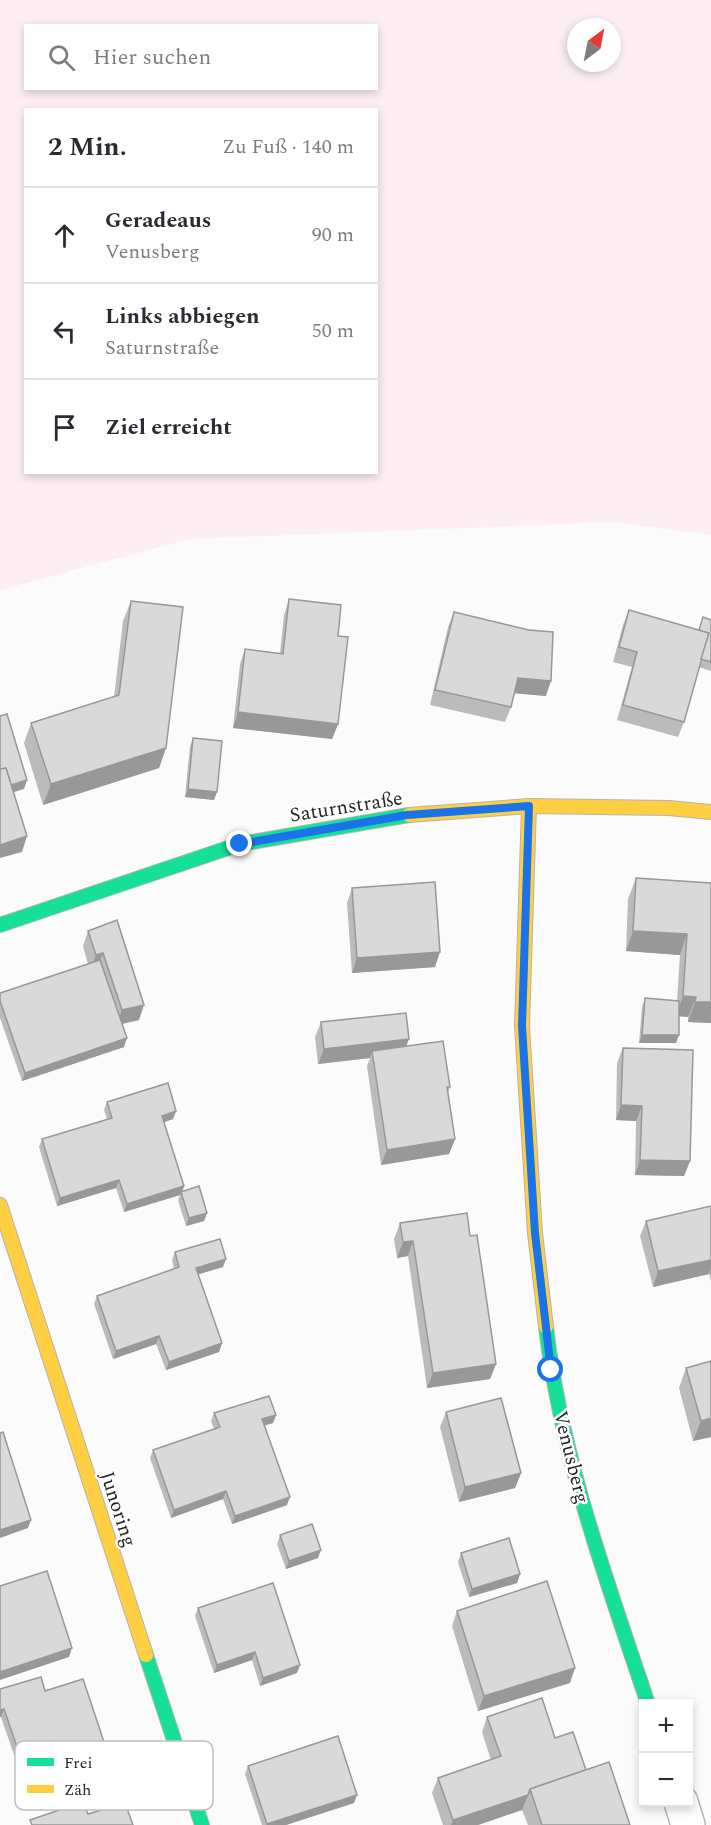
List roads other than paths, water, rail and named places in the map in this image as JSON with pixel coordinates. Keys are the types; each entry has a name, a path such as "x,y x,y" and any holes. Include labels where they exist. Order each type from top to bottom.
{"street":[{"name":"Saturnstraße","path":"0,925 240,844 407,815 529,806 669,808 711,813"},
{"name":"Venusberg","path":"529,806 522,1026 535,1233 551,1370 587,1519 646,1699"},
{"name":"Junoring","path":"0,1206 175,1741"},
{"path":"682,1807 688,1825"},
{"name":"Junoring","path":"197,1810 202,1825"}]}
